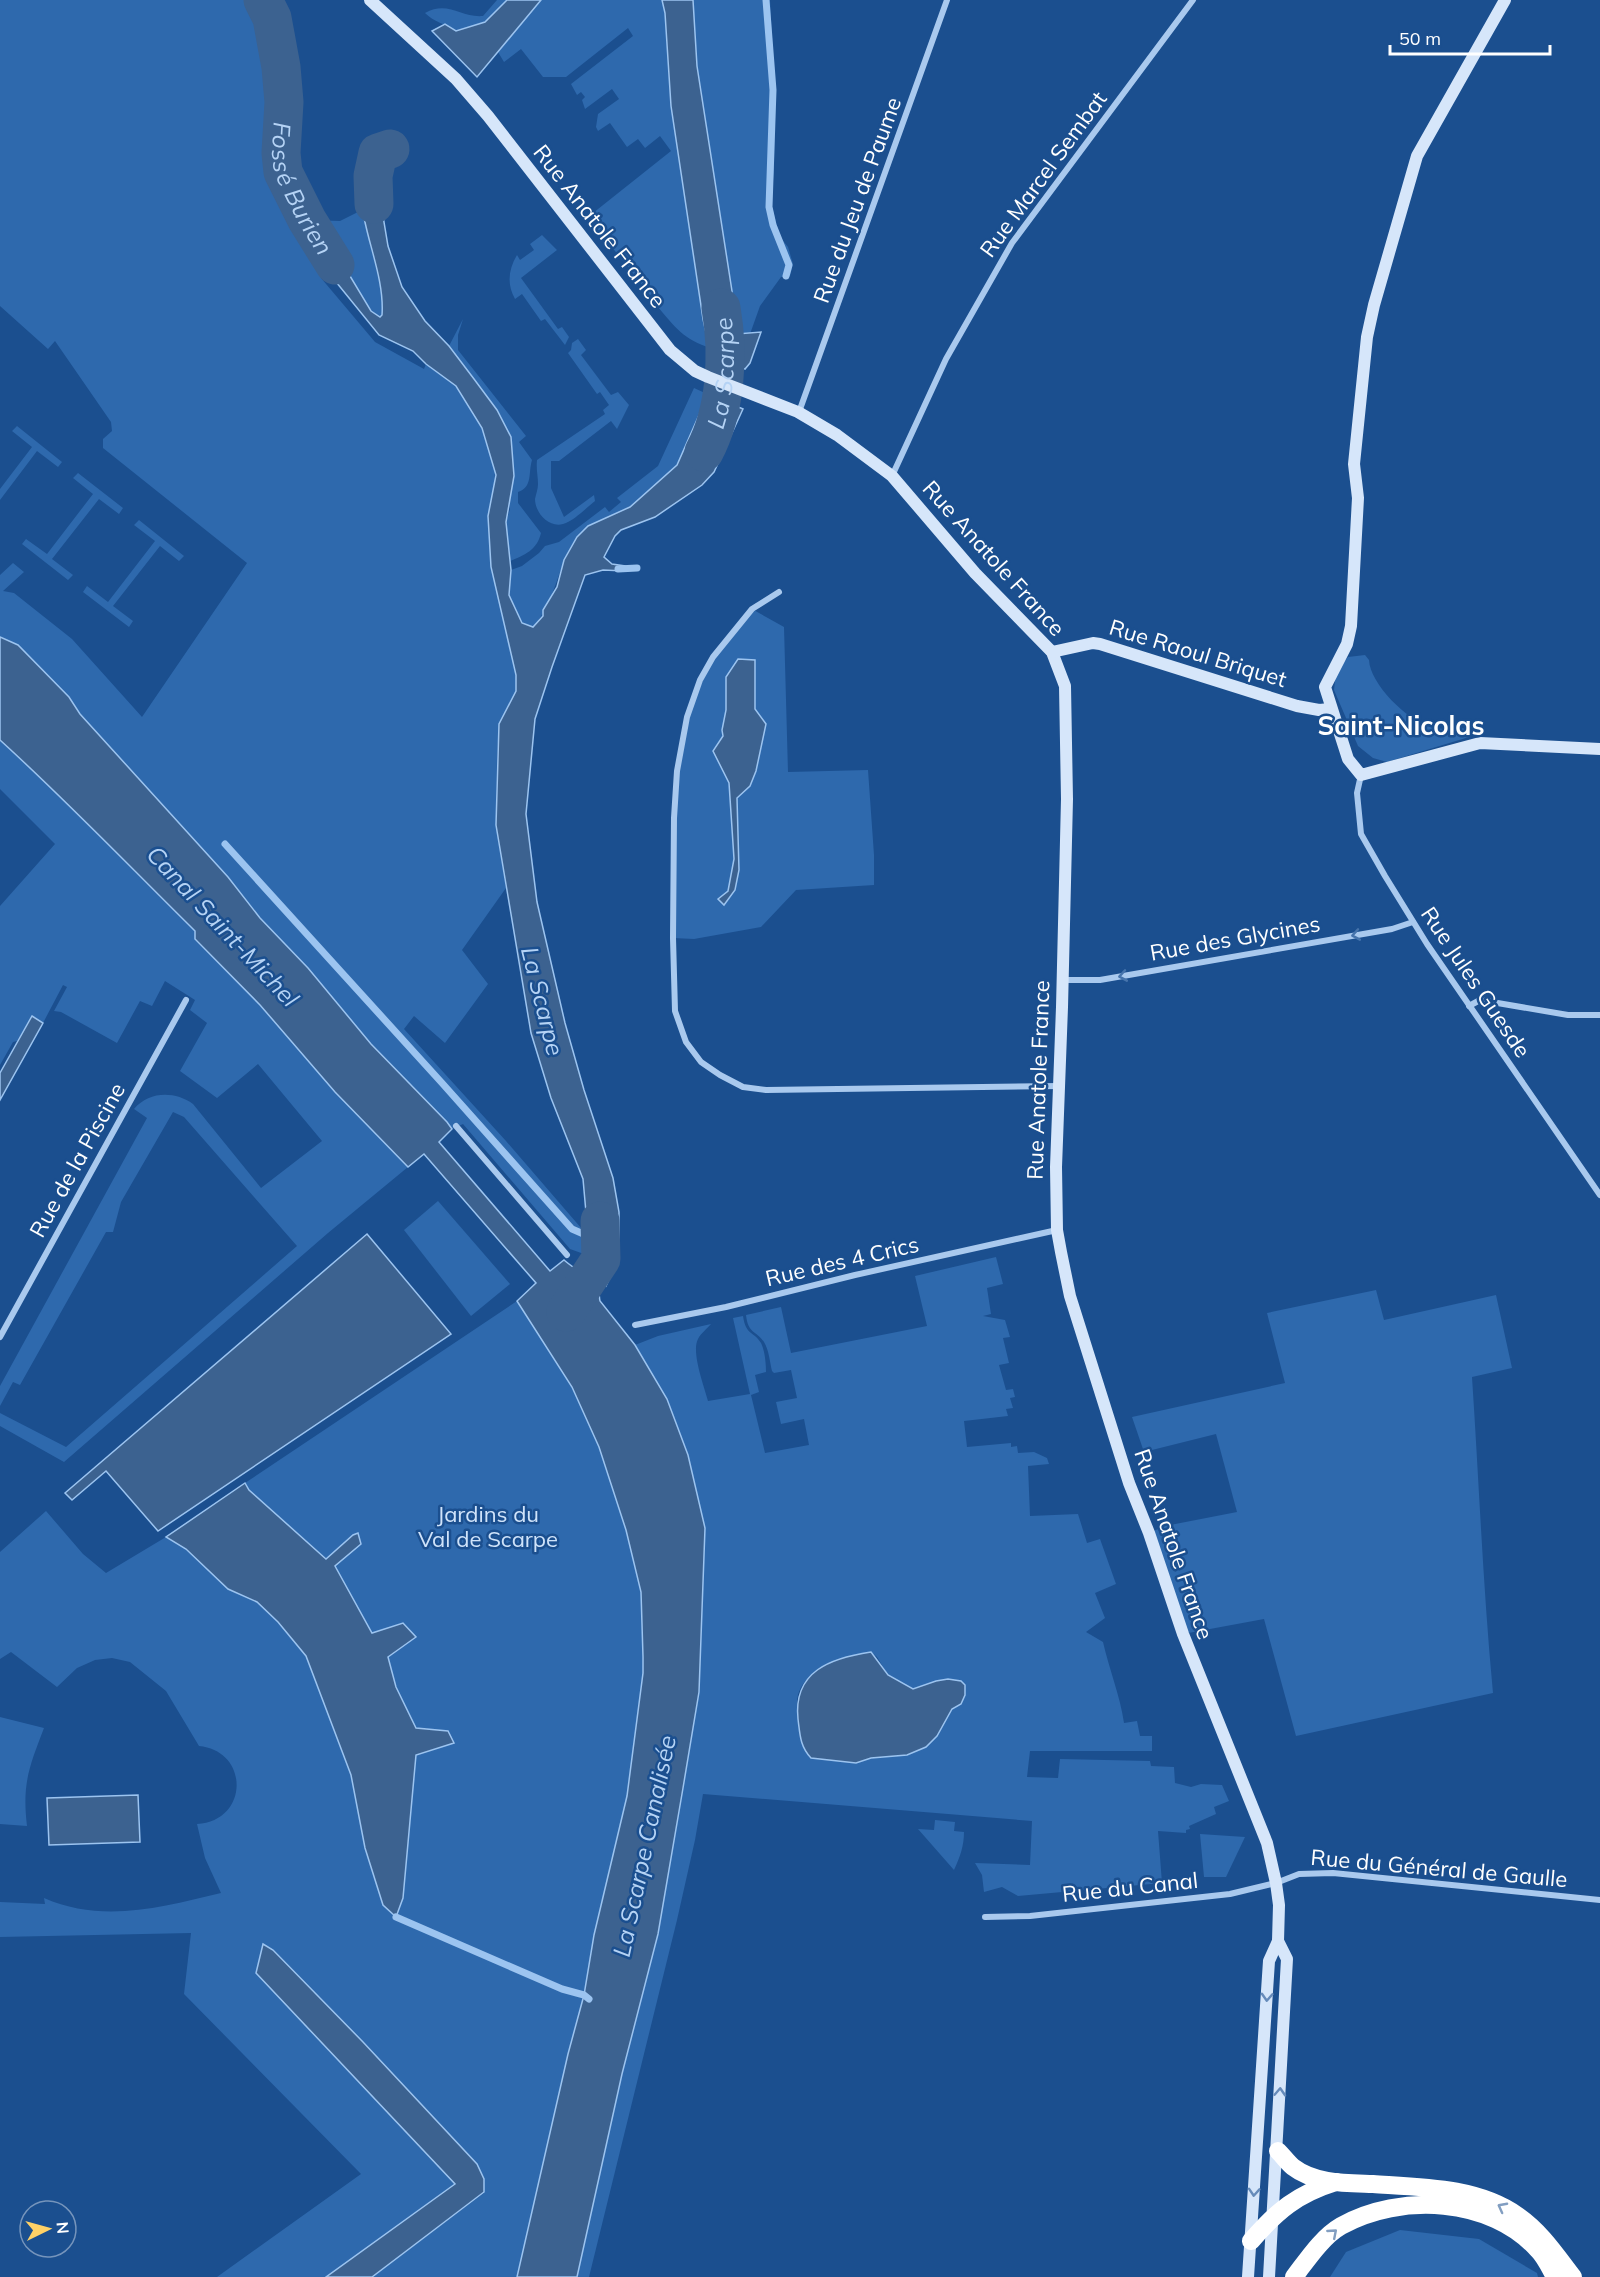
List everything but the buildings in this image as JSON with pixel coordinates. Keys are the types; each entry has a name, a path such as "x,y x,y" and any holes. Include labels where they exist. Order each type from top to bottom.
{"highway":[{"path":"1278,2151 1293,2168 1308,2175 1335,2182 1448,2191 1479,2197 1497,2204 1518,2216 1545,2240 1573,2277"},
{"path":"1251,2241 1274,2216 1296,2198 1315,2188 1335,2182"},
{"path":"1294,2277 1323,2242 1340,2227 1373,2212 1416,2205 1455,2207 1491,2218 1521,2235 1539,2250 1555,2277"}],"main road":[{"name":"Rue Anatole France","path":"370,0 467,92 670,350 695,370 708,377 798,412 837,435 892,476 975,573 1052,652 1065,686 1067,798 1056,1167 1057,1230 1070,1296 1129,1483 1149,1533 1187,1645 1267,1843 1279,1905 1278,1941"},
{"path":"1505,0 1417,156 1374,305 1367,337 1354,464 1358,498 1353,603 1347,644 1325,687 1330,709 1348,759 1361,775 1480,743 1600,749"},
{"name":"Rue Raoul Briquet","path":"1052,652 1093,643 1100,644 1297,706 1319,710 1330,709"},
{"path":"1269,2277 1278,2151 1287,1959 1278,1941"},
{"path":"1248,2277 1269,1961 1278,1941"}],"street":[{"name":"Rue du Jeu de Paume","path":"798,412 947,0"},
{"name":"Rue Marcel Sembat","path":"892,476 946,359 1012,243 1193,0"},
{"path":"779,592 752,609 713,657 700,681 687,717 677,771 674,818 673,928 675,1011 686,1042 701,1062 720,1075 743,1087 766,1090 1060,1086"},
{"name":"Rue Jules Guesde","path":"1361,775 1358,793 1361,834 1413,922 1600,1195"},
{"name":"Rue des Glycines","path":"1063,980 1100,980 1392,928 1413,922"},
{"name":"Rue de la Piscine","path":"0,1336 186,1000"},
{"path":"1469,1006 1480,1000 1568,1015 1600,1016"},
{"path":"456,1126 567,1255"},
{"name":"Rue des 4 Crics","path":"635,1326 726,1308 855,1275 1057,1230"},
{"name":"Rue du Général de Gaulle","path":"1276,1883 1307,1873 1333,1873 1600,1900"},
{"name":"Rue du Canal","path":"985,1917 1030,1916 1230,1894 1276,1883"}],"green space":[{"path":"0,0 257,0 268,22 274,45 277,165 280,189 289,211 313,243 328,272 321,278 375,342 424,369 426,364 456,386 482,428 495,471 491,567 516,675 516,691 499,724 497,759 496,825 506,888 462,950 488,984 445,1043 414,1016 404,1029 506,1141 588,1236 584,1254 570,1249 463,1124 452,1129 371,1044 308,968 260,918 228,877 80,714 69,697 18,646 0,637 0,575 13,563 24,572 3,591 14,593 72,639 142,717 247,563 103,448 103,439 112,431 111,422 55,341 48,349 0,306"},
{"path":"497,0 507,0 485,22 456,31 425,13 441,8 468,15 483,16"},
{"path":"541,0 662,0 665,13 671,106 703,319 711,348 687,337 675,326 657,306 663,301 657,291 650,295 588,217 671,151 660,136 645,148 638,139 627,147 610,123 598,131 596,127 598,114 619,99 612,89 585,109 582,100 585,97 581,92 577,95 571,84 633,36 628,28 566,77 543,77 521,49 504,62 498,52"},
{"path":"693,0 770,0 775,93 771,203 780,237 788,247 793,264 790,276 781,277 760,306 750,334 737,335 697,66"},
{"path":"362,210 383,298 380,317 371,311 344,266 307,220 340,221"},
{"path":"542,235 557,250 521,278 558,329 562,327 569,337 565,345 545,319 541,321 522,294 515,299 511,288 510,272 517,255 520,260 534,250 530,244"},
{"path":"463,319 458,335 458,350 526,436 519,442 532,460 528,483 523,490 518,492 518,503 541,533 533,548 510,561 506,522 510,509 497,410 449,346"},
{"path":"578,339 586,350 581,355 611,395 618,392 629,405 617,429 611,421 559,461 551,461 551,488 564,517 594,495 595,501 571,520 558,525 548,522 537,509 535,499 538,484 537,460 605,414 603,410 609,405 600,392 597,394 568,353 572,343"},
{"path":"694,388 705,393 690,441 676,466 629,508 592,524 577,537 565,559 541,617 533,627 522,623 509,595 511,570 522,566 545,546 559,542 605,507 609,512 621,502 617,498 658,466"},
{"path":"17,426 62,462 58,467 37,451 0,500 0,489 32,447 12,431"},
{"path":"78,473 123,508 119,514 99,499 52,559 73,575 68,580 22,544 26,539 47,554 93,494 73,478"},
{"path":"139,520 184,556 179,561 160,546 113,606 133,621 129,627 83,592 87,586 108,602 155,541 134,525"},
{"path":"752,609 784,627 788,772 868,770 874,885 796,890 761,927 694,939 673,938 677,771 687,717 713,657"},
{"path":"1365,655 1383,690 1411,717 1439,729 1467,729 1469,737 1387,762 1373,758 1358,746 1334,690 1336,672 1348,657"},
{"path":"0,740 195,931 195,940 260,1005 335,1092 408,1167 328,1233 64,1462 0,1426 0,1413 66,1447 297,1246 184,1117 173,1112 121,1202 113,1232 106,1232 20,1385 13,1382 0,1406 0,1386 147,1118 134,1109 147,1099 162,1095 178,1097 193,1104 261,1188 322,1141 258,1064 217,1098 180,1071 207,1023 190,1010 195,1000 165,981 152,1006 140,1001 117,1043 61,1012 54,1011 67,987 63,985 43,1023 32,1017 17,1041 13,1042 0,1065 0,906 55,844 0,789"},
{"path":"438,1201 510,1284 471,1316 404,1230"},
{"path":"996,1257 1003,1284 987,1288 991,1314 983,1316 1005,1320 1010,1337 1003,1338 1009,1363 999,1365 1006,1390 1013,1389 1015,1397 1010,1398 1013,1408 1006,1409 1008,1416 964,1421 967,1447 1011,1443 1011,1447 1017,1446 1018,1453 1034,1452 1047,1458 1049,1464 1028,1466 1030,1516 1078,1514 1087,1543 1100,1539 1116,1584 1095,1593 1105,1618 1086,1632 1103,1642 1124,1723 1137,1721 1140,1736 1152,1736 1152,1751 1030,1751 1027,1777 1058,1778 1060,1759 1150,1761 1151,1766 1174,1767 1175,1783 1191,1787 1201,1784 1222,1785 1229,1801 1214,1807 1216,1814 1189,1826 1190,1829 1186,1830 1186,1833 1158,1831 1162,1883 1018,1896 1002,1887 984,1892 982,1875 975,1863 1030,1865 1032,1821 703,1794 677,1920 589,2277 577,2277 622,2074 658,1934 699,1692 705,1528 688,1455 667,1399 635,1345 658,1336 711,1324 699,1337 696,1345 699,1369 708,1401 750,1394 733,1318 743,1316 748,1330 761,1343 765,1358 766,1372 755,1375 759,1392 751,1395 765,1453 809,1445 804,1419 781,1424 776,1402 797,1398 791,1370 774,1373 772,1371 766,1345 750,1329 746,1315 781,1307 791,1353 927,1326 915,1276","holes":["871,1652 877,1657 888,1675 913,1689 948,1679 952,1709 944,1722 883,1757 856,1763 811,1758 800,1738 797,1700 800,1689 815,1672 837,1661"]},
{"path":"1376,1290 1384,1320 1496,1295 1512,1368 1472,1377 1493,1693 1296,1736 1264,1619 1183,1634 1149,1533 1165,1526 1237,1512 1216,1434 1144,1452 1132,1417 1285,1383 1267,1313"},
{"name":"Jardins du Val de Scarpe","path":"517,1301 572,1387 599,1447 626,1530 641,1592 643,1673 627,1796 594,1935 584,1995 568,2054 517,2277 372,2277 484,2193 484,2179 477,2164 363,2042 263,1944 256,1973 455,2185 326,2277 217,2277 361,2174 184,1994 191,1933 0,1937 0,1902 45,1904 44,1898 66,1906 110,1912 155,1908 221,1893 205,1858 197,1824 214,1820 226,1811 234,1799 237,1786 228,1760 216,1751 199,1746 166,1691 130,1662 112,1658 95,1660 77,1668 57,1687 11,1652 0,1659 0,1552 46,1511 83,1554 106,1573 166,1537 186,1549 228,1589 257,1602 278,1622 306,1656 351,1775 365,1848 383,1905 396,1916 416,1754 453,1743 448,1731 416,1728 396,1687 388,1657 416,1637 402,1623 372,1634 335,1566 360,1544 353,1535 327,1559 249,1490 245,1483"},
{"path":"0,1717 44,1728 34,1754 26,1787 27,1826 0,1824"},
{"path":"935,1820 955,1822 954,1831 964,1832 961,1851 954,1870 918,1829 934,1830"},
{"path":"1200,1834 1245,1837 1226,1877 1204,1877"},
{"path":"1400,2230 1479,2239 1537,2273 1538,2277 1330,2277 1346,2252"}],"water":[{"path":"257,0 267,0 275,17 284,102 281,153 283,172 307,220 344,266 371,311 380,317 382,315 378,273 362,208 360,187 362,166 370,145 380,144 383,175 379,192 388,246 402,287 425,321 449,346 497,410 511,437 514,476 506,522 511,570 509,595 522,623 533,627 543,616 543,610 557,587 564,560 577,537 588,526 630,507 677,465 703,406 705,393 743,409 714,472 702,485 655,517 621,530 615,536 604,557 612,564 625,566 625,571 603,570 585,575 535,719 526,814 537,902 565,1023 613,1178 619,1212 619,1259 606,1286 587,1266 584,1254 588,1235 583,1179 551,1098 531,1033 496,825 499,724 516,691 516,675 491,567 488,516 496,475 482,428 456,386 426,364 413,351 379,335 328,272 315,246 297,223 281,191 276,158 278,79 267,17"},
{"path":"507,0 541,0 477,77 432,31 445,24 456,31 485,22"},
{"path":"662,0 693,0 697,66 737,334 761,332 750,363 745,369 711,355 703,319 671,106 665,13"},
{"path":"0,637 18,645 69,697 80,714 228,877 260,918 308,968 371,1044 447,1122 452,1129 439,1142 550,1271 564,1260 592,1282 599,1292 600,1301 635,1345 667,1399 688,1455 705,1528 699,1692 658,1934 622,2074 577,2277 517,2277 568,2054 584,1995 594,1935 627,1796 643,1673 641,1592 626,1530 599,1447 572,1387 517,1301 536,1283 424,1154 408,1167 335,1092 260,1005 195,939 195,931 0,740"},
{"path":"738,659 755,660 755,709 766,724 756,771 750,786 737,798 739,870 735,890 724,905 718,899 728,891 734,859 729,783 713,751 723,736 726,677"},
{"path":"32,1016 43,1023 0,1100 0,1073"},
{"path":"367,1234 451,1334 158,1531 106,1471 72,1500 65,1493"},
{"path":"245,1483 249,1490 326,1559 358,1533 361,1544 335,1566 372,1633 403,1623 416,1637 388,1657 396,1687 416,1728 448,1731 454,1743 416,1755 403,1898 396,1917 383,1905 365,1848 351,1775 306,1656 278,1622 257,1602 228,1589 186,1549 166,1537"},
{"path":"871,1652 888,1675 913,1689 948,1679 961,1681 965,1685 965,1695 961,1704 952,1709 937,1736 926,1747 907,1755 871,1758 856,1763 811,1758 803,1745 798,1719 798,1703 808,1678 829,1663"},
{"path":"138,1795 140,1842 49,1845 47,1798"},
{"path":"263,1944 273,1950 363,2042 477,2164 484,2179 484,2192 372,2277 326,2277 455,2184 256,1973"}],"waterway":[{"name":"Fossé Burien","path":"263,0 272,18 281,67 284,102 281,153 283,172 307,220 335,265"},
{"path":"766,0 773,90 769,207 773,225 789,265 786,276"},
{"name":"La Scarpe","path":"374,204 373,176 378,153 390,149"},
{"name":"La Scarpe","path":"704,452 717,419 724,382 725,344 721,308"},
{"path":"618,569 637,568"},
{"path":"225,844 572,1229 588,1236"},
{"name":"La Scarpe","path":"566,1312 601,1259 600,1221"},
{"path":"396,1917 589,1999"}],"district":[{"name":"Saint-Nicolas","path":"1401,725"}],"water label":[{"name":"Canal Saint-Michel","path":"223,926"},
{"name":"La Scarpe Canalisée","path":"644,1846"}]}
